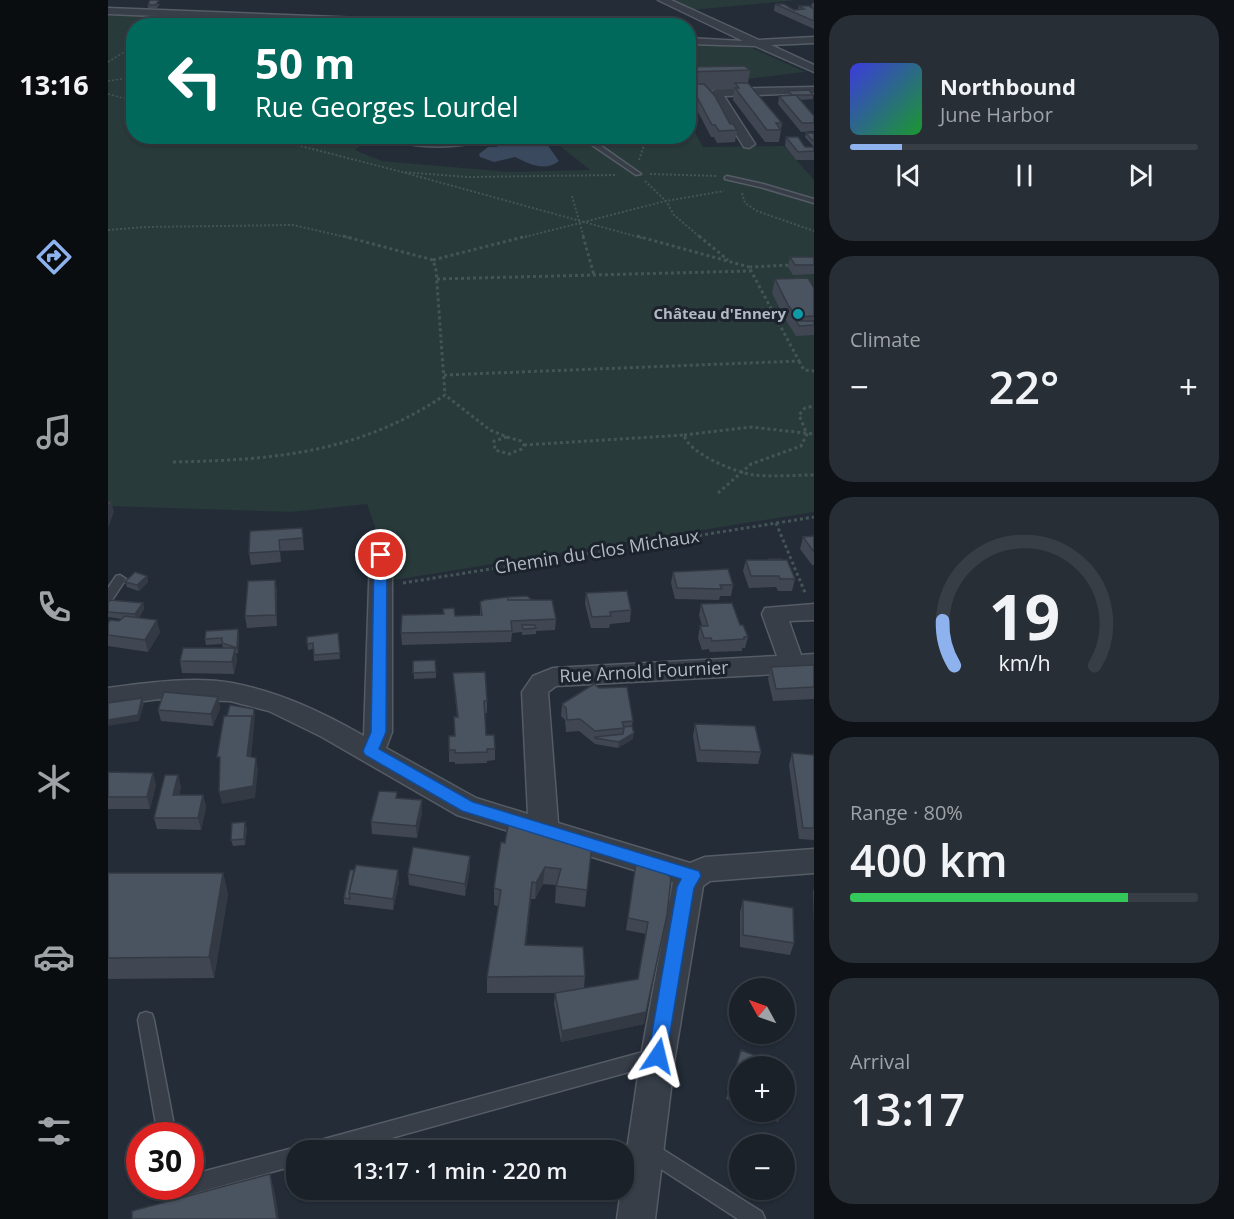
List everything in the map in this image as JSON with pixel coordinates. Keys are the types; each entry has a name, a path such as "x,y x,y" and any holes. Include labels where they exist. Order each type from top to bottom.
{"street":[{"path":"663,0 814,69"},
{"path":"108,11 264,18"},
{"path":"696,40 755,44 814,40"},
{"path":"749,144 716,93 814,90"},
{"path":"371,751 379,732 381,555"},
{"name":"Rue Arnold Fournier","path":"544,831 535,692 538,685 553,677 803,663 774,614 814,612"},
{"path":"108,697 159,690 230,692 277,704 371,751 467,807 693,876"},
{"path":"636,1219 658,1056 686,887 693,876 705,869 814,861"}],"lane":[{"path":"594,144 636,173"},
{"path":"727,178 814,201"},
{"path":"108,597 120,579"},
{"path":"146,1020 164,1122"},
{"path":"353,1140 658,1056"},
{"path":"645,1147 755,1219"},
{"path":"204,1182 286,1159"}],"path":[{"path":"108,62 126,51"},
{"path":"108,81 126,78"},
{"path":"108,94 126,99"},
{"path":"292,144 402,172 749,269 804,370 814,370"},
{"path":"636,173 645,144"},
{"path":"402,172 468,177 636,173 727,178 739,188 745,203 757,211 814,231"},
{"path":"636,173 666,201 675,215 729,262"},
{"path":"108,230 146,226 292,225 434,260 666,201 739,188"},
{"path":"572,196 594,275"},
{"path":"434,260 445,395"},
{"path":"437,279 749,269 792,265"},
{"path":"444,375 799,361"},
{"path":"445,395 459,403 489,429 521,441 524,445"},
{"path":"173,462 253,459 293,454 334,445 371,434 408,418 430,407 445,395"},
{"path":"718,494 751,464 801,446 807,434 799,415 805,408 814,406"},
{"path":"507,436 494,441 495,450 509,454 517,453 524,445 712,433 751,427 814,434"},
{"path":"684,435 686,443 701,454 740,472 814,475"},
{"name":"Chemin du Clos Michaux","path":"381,587 814,517"},
{"path":"776,523 814,612"}],"shaded area":[{"path":"671,0 798,0 692,10"},
{"path":"108,15 204,18 126,18 126,144 362,144 355,150 382,161 511,172 590,170 558,144 696,144 696,134 703,147 784,146 814,180 814,512 394,580 367,504 291,512 108,506"},
{"path":"696,43 752,48 805,72 748,79 696,80"}],"water":[{"path":"498,144 548,144 559,161 543,166 515,157 494,162 480,157 479,154 488,147 497,147"}],"building":[{"path":"150,0 159,0 156,5 148,5"},
{"path":"775,4 784,4 794,10 804,9 799,6 809,6 814,9 814,21"},
{"path":"744,66 750,70 696,72 696,67"},
{"path":"735,83 748,83 782,123 776,123 781,130 767,130 735,88 739,88"},
{"path":"696,84 704,84 715,96 730,124 733,124 737,130 719,131 715,125 712,125 697,97"},
{"path":"809,90 813,95 792,95 788,91"},
{"path":"796,95 814,116 814,123 802,123 779,96"},
{"path":"806,133 814,133 814,141 813,141"},
{"path":"786,137 798,137 805,147 814,147 814,151 798,152"},
{"path":"790,257 814,257 814,265 795,265"},
{"path":"808,278 814,288 814,316 797,317 775,279"},
{"path":"796,321 814,321 814,325 799,326"},
{"path":"302,528 303,538 279,540 280,551 249,553 250,531"},
{"path":"814,536 814,552 803,537"},
{"path":"746,560 787,560 795,579 780,579 779,576 751,576"},
{"path":"728,569 733,585 720,585 722,589 677,588 673,572"},
{"path":"135,572 147,576 137,585 125,582"},
{"path":"275,580 276,615 245,616 248,581"},
{"path":"627,591 631,610 610,612 611,616 592,617 586,593"},
{"path":"527,596 532,600 508,600 507,597"},
{"path":"508,597 508,600 552,600 556,619 511,621 512,631 401,633 402,615 444,614 443,609 454,608 455,616 482,615 480,602"},
{"path":"110,600 143,603 135,614 108,612"},
{"path":"732,603 740,625 743,625 748,637 712,641 711,638 704,638 700,626 708,626 701,604"},
{"path":"125,616 157,620 145,640 108,635 110,620 119,621"},
{"path":"522,625 535,625 536,628 523,629"},
{"path":"238,629 237,648 222,643 222,638 205,639 206,631"},
{"path":"338,633 340,653 314,655 313,643 307,644 307,637"},
{"path":"183,648 235,648 232,662 180,661"},
{"path":"435,660 436,672 413,673 413,661"},
{"path":"814,665 814,687 776,689 771,667"},
{"path":"485,672 486,735 494,735 495,749 487,749 487,752 455,753 455,750 449,750 449,736 455,736 454,717 458,717 453,673"},
{"path":"594,684 599,688 627,687 633,721 622,722 624,728 595,731 580,719 567,720 566,708 562,704"},
{"path":"164,692 218,697 211,714 158,710"},
{"path":"142,698 138,715 108,720 108,703"},
{"path":"230,705 254,709 253,722 252,716 227,716"},
{"path":"224,716 252,716 247,756 256,758 253,786 219,792 220,757 217,757"},
{"path":"695,724 755,726 761,752 700,750"},
{"path":"632,726 634,733 619,742 595,738 623,734 624,727"},
{"path":"792,753 814,755 814,828 803,828"},
{"path":"108,772 153,773 147,797 108,797"},
{"path":"165,775 178,775 173,795 203,795 198,818 154,818"},
{"path":"379,791 397,792 396,798 422,800 416,826 371,822"},
{"path":"509,820 592,844 587,890 556,886 561,869 545,867 536,883 532,882 525,945 583,947 585,976 487,977 501,890 494,888 501,842 505,843"},
{"path":"245,822 244,839 231,840 232,823"},
{"path":"413,847 470,856 465,884 408,874"},
{"path":"636,863 665,871 671,878 667,915 646,1012 562,1031 555,993 638,979 648,922 628,918"},
{"path":"356,865 398,870 393,899 349,893"},
{"path":"350,870 354,870 349,893 350,899 344,898"},
{"path":"108,873 223,873 209,957 108,958"},
{"path":"743,900 793,908 794,943 743,935"},
{"path":"741,1050 756,1056 739,1056"},
{"path":"270,1174 277,1219 132,1219 132,1211 173,1200 204,1200 204,1192"}],"place":[{"name":"Château d'Ennery","path":"798,314"}],"route":[{"path":"381,555 379,732 371,751 420,782 467,807 693,876 686,887 658,1056"}]}
